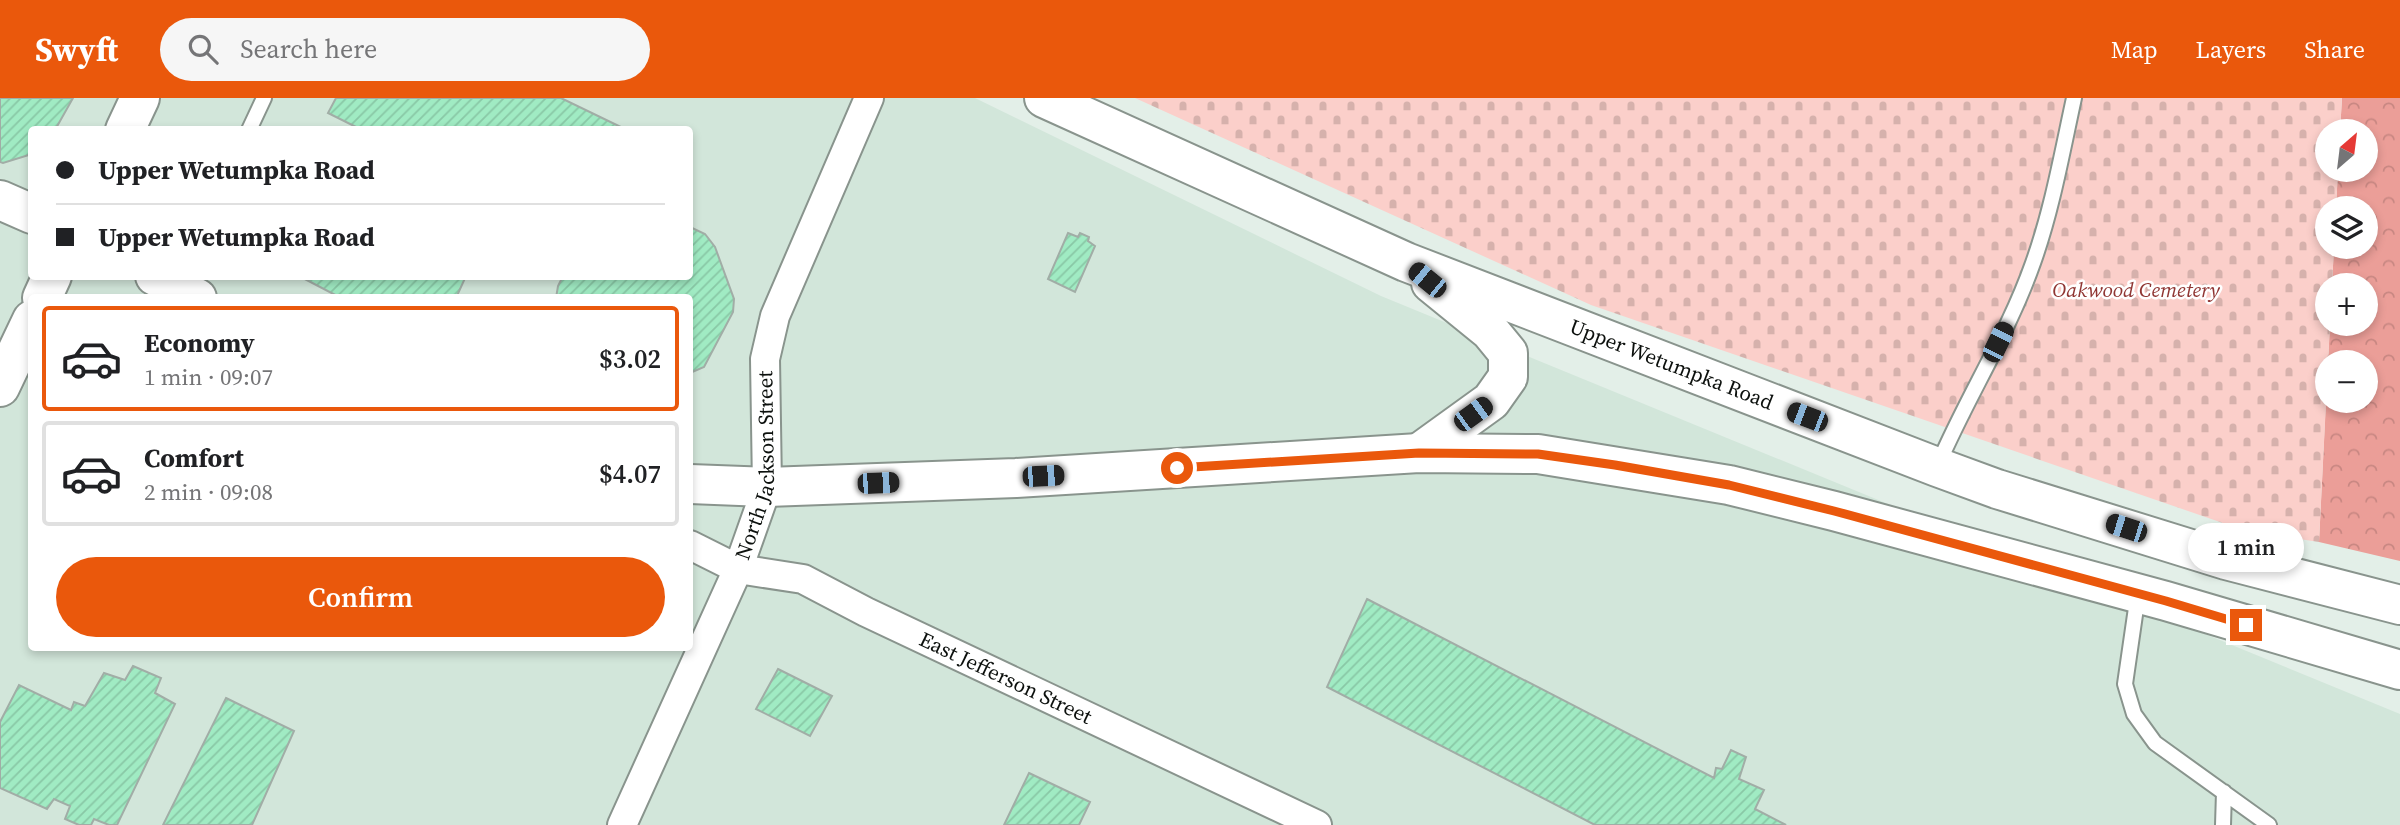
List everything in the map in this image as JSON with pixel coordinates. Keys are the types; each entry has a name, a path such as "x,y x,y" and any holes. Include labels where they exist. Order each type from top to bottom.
{"main road":[{"path":"127,126 140,98"},
{"name":"Upper Wetumpka Road","path":"1044,98 1406,262 1937,467 1997,489 2226,560 2388,601"},
{"path":"0,200 28,212"},
{"path":"1406,262 1490,331 1508,354 1508,377 1491,401 1419,453"},
{"path":"0,387 28,328"},
{"path":"693,484 767,487 1016,478 1419,453 1538,454 1729,485 2138,593 2389,667"},
{"path":"2138,593 2151,536"}],"street":[{"name":"North Jackson Street","path":"622,825 738,569 767,487 765,359 775,316 869,98"},
{"name":"East Jefferson Street","path":"693,546 738,569 803,579 878,618 1317,825"}],"lane":[{"path":"251,126 264,98"},
{"path":"1937,467 1959,416 2010,319 2033,263 2054,191 2074,98"},
{"path":"2138,593 2125,684 2134,714 2155,743 2269,825"},
{"path":"2223,825 2224,792"}],"shaded area":[{"path":"0,98 975,98 1381,296 2400,714 2400,825 0,825"}],"green space":[{"name":"Oakwood Cemetery","path":"1135,98 2342,98 2341,119 2315,119 2315,182 2337,182 2337,196 2315,196 2315,259 2333,259 2333,273 2315,273 2315,336 2329,336 2329,350 2315,350 2315,413 2326,413 2319,542 2246,531 1591,305"},
{"path":"2342,98 2400,98 2400,561 2319,542 2325,413 2378,413 2378,350 2329,350 2329,336 2378,336 2378,273 2333,273 2333,259 2378,259 2378,196 2337,196 2337,182 2378,182 2378,119 2341,119"}],"building":[{"path":"0,98 73,98 57,126 28,126 28,155 0,162"},
{"path":"336,98 561,98 619,126 354,126 328,113"},
{"path":"693,228 705,234 715,247 734,299 733,312 704,367 693,372 693,294 557,294 561,280 693,280"},
{"path":"1068,233 1078,237 1080,233 1089,237 1088,241 1095,246 1075,292 1048,279"},
{"path":"307,280 464,280 458,294 333,294"},
{"path":"1367,599 1714,778 1716,768 1722,769 1731,750 1746,757 1739,779 1764,790 1755,809 1786,825 1595,825 1327,687"},
{"path":"133,666 161,678 155,693 175,704 117,825 94,819 91,825 79,825 65,819 70,806 54,799 47,809 0,788 0,722 19,685 71,710 74,702 85,706 104,673 125,680"},
{"path":"778,669 832,696 810,736 756,709"},
{"path":"226,698 294,731 252,825 163,825"},
{"path":"1029,773 1090,802 1079,825 1004,825"}],"route":[{"path":"1177,468 1419,453 1538,454 1615,465 1729,485 1834,511 2246,625"}]}
